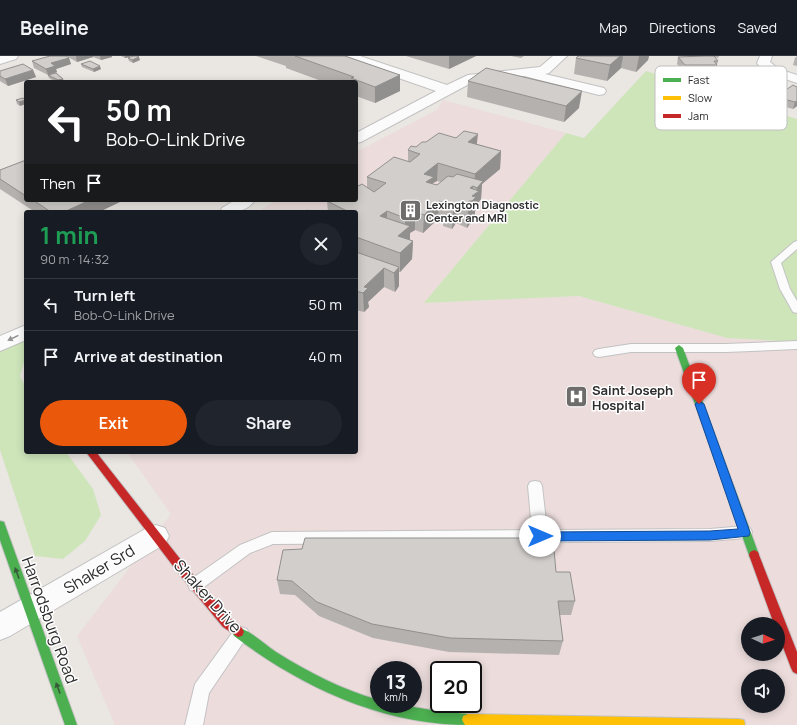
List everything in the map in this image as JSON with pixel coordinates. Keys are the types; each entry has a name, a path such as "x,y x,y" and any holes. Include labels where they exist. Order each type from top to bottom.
{"street":[{"path":"0,60 12,56"},
{"path":"348,56 448,90"},
{"path":"358,137 468,79 544,70 561,56"},
{"path":"765,66 763,63 766,56"},
{"path":"527,72 599,91"},
{"path":"787,76 797,78"},
{"path":"231,210 244,202"},
{"path":"0,344 24,333"},
{"path":"679,348 745,532 797,668"},
{"name":"Shaker Drive","path":"93,454 156,536 227,623 262,651 303,676 344,695 386,708 423,716 465,720 739,725"},
{"name":"Harrodsburg Road","path":"0,525 71,725"},
{"name":"Shaker Srd","path":"0,627 156,536"}],"lane":[{"path":"797,244 776,262 785,289 797,310"},
{"path":"599,353 631,348 726,348 797,345"},
{"path":"535,486 540,536"},
{"path":"195,585 245,549 272,538 710,535 745,532"},
{"path":"194,725 201,690 242,634"}],"shaded area":[{"name":"Saint Joseph Hospital","path":"443,100 566,133 424,303 579,296 727,338 797,342 797,725 115,725 77,636 171,514 128,454 358,454 358,210 261,210 273,202 358,202 358,151 437,110"}],"green space":[{"path":"646,71 655,74 655,130 787,130 787,116 797,119 797,342 727,338 579,296 424,303 566,133 584,138"},
{"path":"24,341 24,363 20,376 24,384 24,454 67,454 93,489 101,515 85,541 63,559 35,556 0,450 0,350"}],"building":[{"path":"50,56 66,56 69,58 51,63 55,66 46,69 32,61"},
{"path":"133,56 139,57 132,60 128,58"},
{"path":"295,56 345,56 400,75 375,87 351,78 354,77"},
{"path":"578,56 620,56 610,65 576,58"},
{"path":"714,56 718,61 714,61 717,65 685,65 678,57"},
{"path":"90,61 100,66 93,69 81,64"},
{"path":"23,64 33,70 5,79 0,76 0,71"},
{"path":"486,68 582,91 566,106 468,81"},
{"path":"56,73 63,79 58,80 48,75"},
{"path":"793,85 797,87 797,101 795,102 787,100 787,89"},
{"path":"24,99 24,101 19,102 16,100"},
{"name":"Lexington Diagnostic Center and MRI","path":"464,131 478,134 468,142 501,151 475,174 438,163 424,174 434,177 426,182 437,185 448,176 453,177 457,174 483,181 477,188 473,186 470,188 479,191 472,196 476,197 472,201 467,203 473,204 468,209 457,205 453,210 444,208 447,204 439,201 424,215 415,211 405,218 387,211 380,216 410,226 398,236 413,241 400,253 358,238 358,210 345,210 329,202 358,202 358,186 362,184 374,192 386,183 367,177 394,157 410,162 420,154 408,150 411,146 416,147 439,133 456,138"},
{"path":"24,161 24,195 0,179 0,170"},
{"path":"36,202 86,202 68,210 48,210"},
{"path":"358,253 399,267 394,273 384,268 364,287 368,288 363,293 358,292"},
{"path":"305,538 553,538 556,572 570,572 575,601 558,601 563,641 450,638 372,624 317,602 292,581 277,580 283,550 302,549"}],"traffic: fast":[{"path":"679,348 754,555"},
{"path":"0,525 71,725"},
{"path":"238,632 263,651 290,667 317,682 346,695 375,705 406,713 437,718 468,720"}],"traffic: slow":[{"path":"468,720 739,725"}],"traffic: jam":[{"path":"93,454 184,572 227,623 238,632"},
{"path":"754,555 797,668"}],"place":[{"name":"Lexington Diagnostic Center and MRI","path":"410,211"},
{"name":"Saint Joseph Hospital","path":"576,397"}],"route":[{"path":"540,536 710,535 745,532 699,404"}]}
